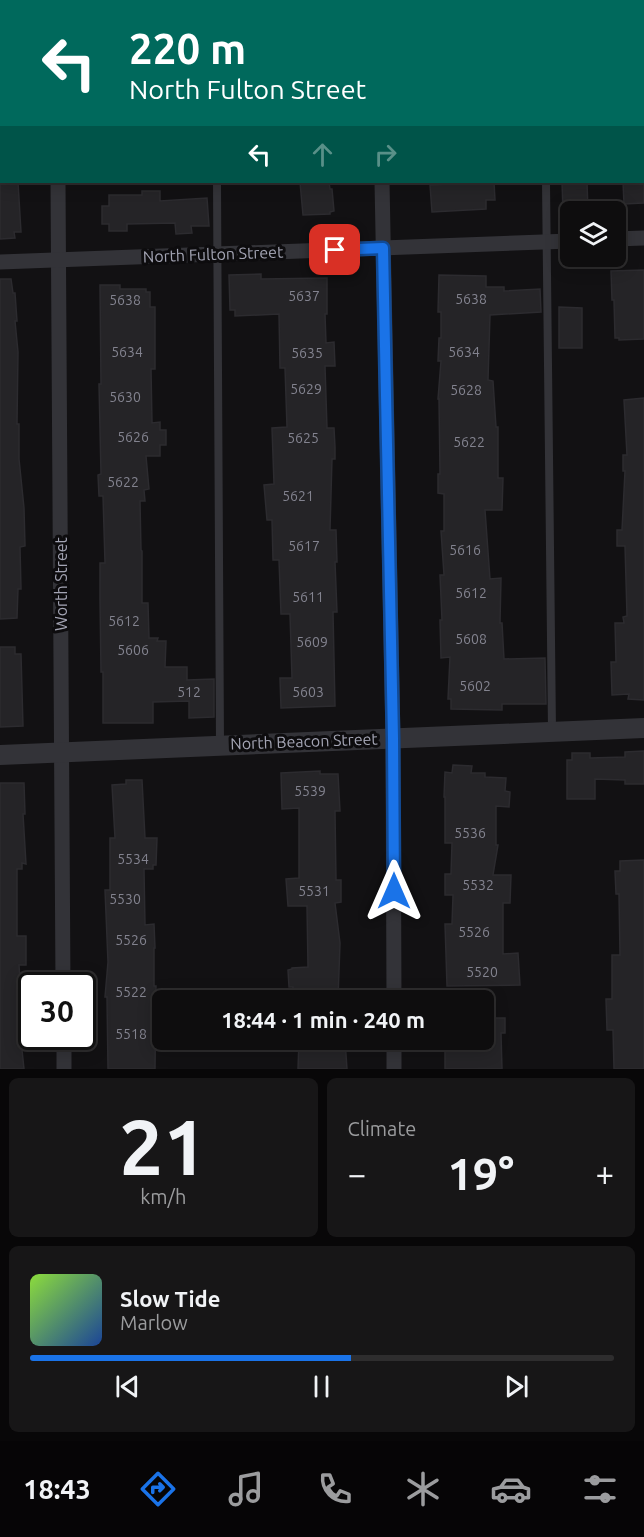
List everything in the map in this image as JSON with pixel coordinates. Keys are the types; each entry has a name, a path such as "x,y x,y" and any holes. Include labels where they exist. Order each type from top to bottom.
{"street":[{"name":"Worth Street","path":"58,183 63,972"},
{"path":"382,183 393,738 394,990"},
{"path":"626,239 644,238"},
{"name":"North Fulton Street","path":"0,262 560,241"},
{"name":"North Beacon Street","path":"0,755 644,728"},
{"path":"64,1050 64,1069"},
{"path":"394,1050 394,1069"}],"lane":[{"path":"217,183 220,745"},
{"path":"546,183 552,732"}],"building":[{"path":"0,183 18,183 21,232 14,232 15,238 0,239"},
{"path":"300,183 329,183 334,211 330,214 303,215"},
{"path":"494,183 495,200 486,200 486,209 432,212 430,185"},
{"path":"562,183 587,183 588,201 563,201"},
{"path":"623,183 644,183 644,203 626,204"},
{"path":"142,191 160,191 160,201 207,198 209,226 191,226 192,233 176,234 175,223 127,224 127,231 109,231 109,224 102,224 102,206 109,206 109,195 142,195"},
{"path":"644,270 644,339 619,340 615,338 611,271"},
{"path":"261,274 261,279 327,278 326,343 334,342 335,366 325,366 327,428 334,428 335,447 335,459 332,459 330,530 336,530 337,562 335,562 337,612 333,612 335,706 281,708 280,678 292,678 290,614 281,614 279,560 273,560 272,520 267,520 264,485 274,484 272,428 287,427 285,368 280,368 279,314 235,316 235,310 230,310 229,275"},
{"path":"439,275 486,276 486,287 504,287 504,291 540,289 541,312 490,315 488,380 493,381 496,427 498,427 498,478 503,478 502,510 485,510 490,579 501,578 500,623 502,623 504,659 545,658 546,704 502,704 502,710 451,709 451,699 448,699 450,657 441,658 440,620 442,620 440,575 444,575 441,531 444,531 444,494 438,493 438,474 440,474 438,399 441,361 438,361 439,338 441,338 441,312 438,312"},
{"path":"0,279 11,279 13,293 15,293 18,352 17,424 19,424 25,546 20,547 21,589 18,589 17,618 0,619"},
{"path":"100,285 120,285 120,289 146,289 146,292 150,292 150,307 155,307 155,369 151,369 152,423 160,422 160,430 166,430 166,445 160,445 160,456 146,456 149,489 144,490 145,501 140,501 142,603 148,603 149,638 166,641 165,667 187,667 187,680 214,679 214,717 189,718 189,701 153,702 153,723 103,723 100,563 105,563 103,496 99,496 98,475 101,474"},
{"path":"559,307 582,308 582,348 559,348"},
{"path":"644,398 644,700 628,699 629,694 612,695 611,662 616,662 615,623 624,623 623,617 627,616 625,546 617,546 617,530 622,530 625,471 623,471 623,455 627,455 624,400"},
{"path":"0,647 15,647 15,654 21,654 23,726 0,727"},
{"path":"644,751 644,784 625,784 625,780 595,779 595,799 567,799 567,760 572,760 572,753 590,753 590,758 625,757 625,752"},
{"path":"453,765 472,766 471,773 485,773 485,777 506,778 505,791 510,792 509,807 496,806 496,845 498,845 493,875 511,875 510,903 503,903 503,954 518,953 520,985 447,986 445,924 452,924 453,895 445,895 445,874 451,874 452,843 445,843 444,797 445,772 452,773"},
{"path":"320,771 320,774 338,774 340,811 335,811 336,880 341,880 341,902 335,903 340,943 338,990 293,990 293,987 289,987 288,970 308,967 307,906 288,906 286,879 299,878 299,808 282,809 281,773"},
{"path":"126,780 142,780 145,838 157,838 156,865 153,865 153,869 144,869 145,925 154,924 154,986 156,990 152,990 152,1050 155,1050 155,1069 108,1069 105,890 110,890 110,838 115,838 112,785 126,784"},
{"path":"0,783 24,783 26,864 22,863 22,869 17,869 17,936 26,936 26,965 19,965 18,972 18,1050 22,1050 24,1069 0,1069"},
{"path":"644,860 644,1069 614,1069 613,1030 607,1030 606,999 612,999 612,955 620,955 619,894 616,894 615,871 620,871 620,861"},
{"path":"494,1018 505,1018 505,1033 501,1033 502,1069 445,1069 445,1051 494,1050"},
{"path":"299,1050 346,1050 347,1069 298,1069"}],"route":[{"path":"335,250 383,248 394,891"}]}
